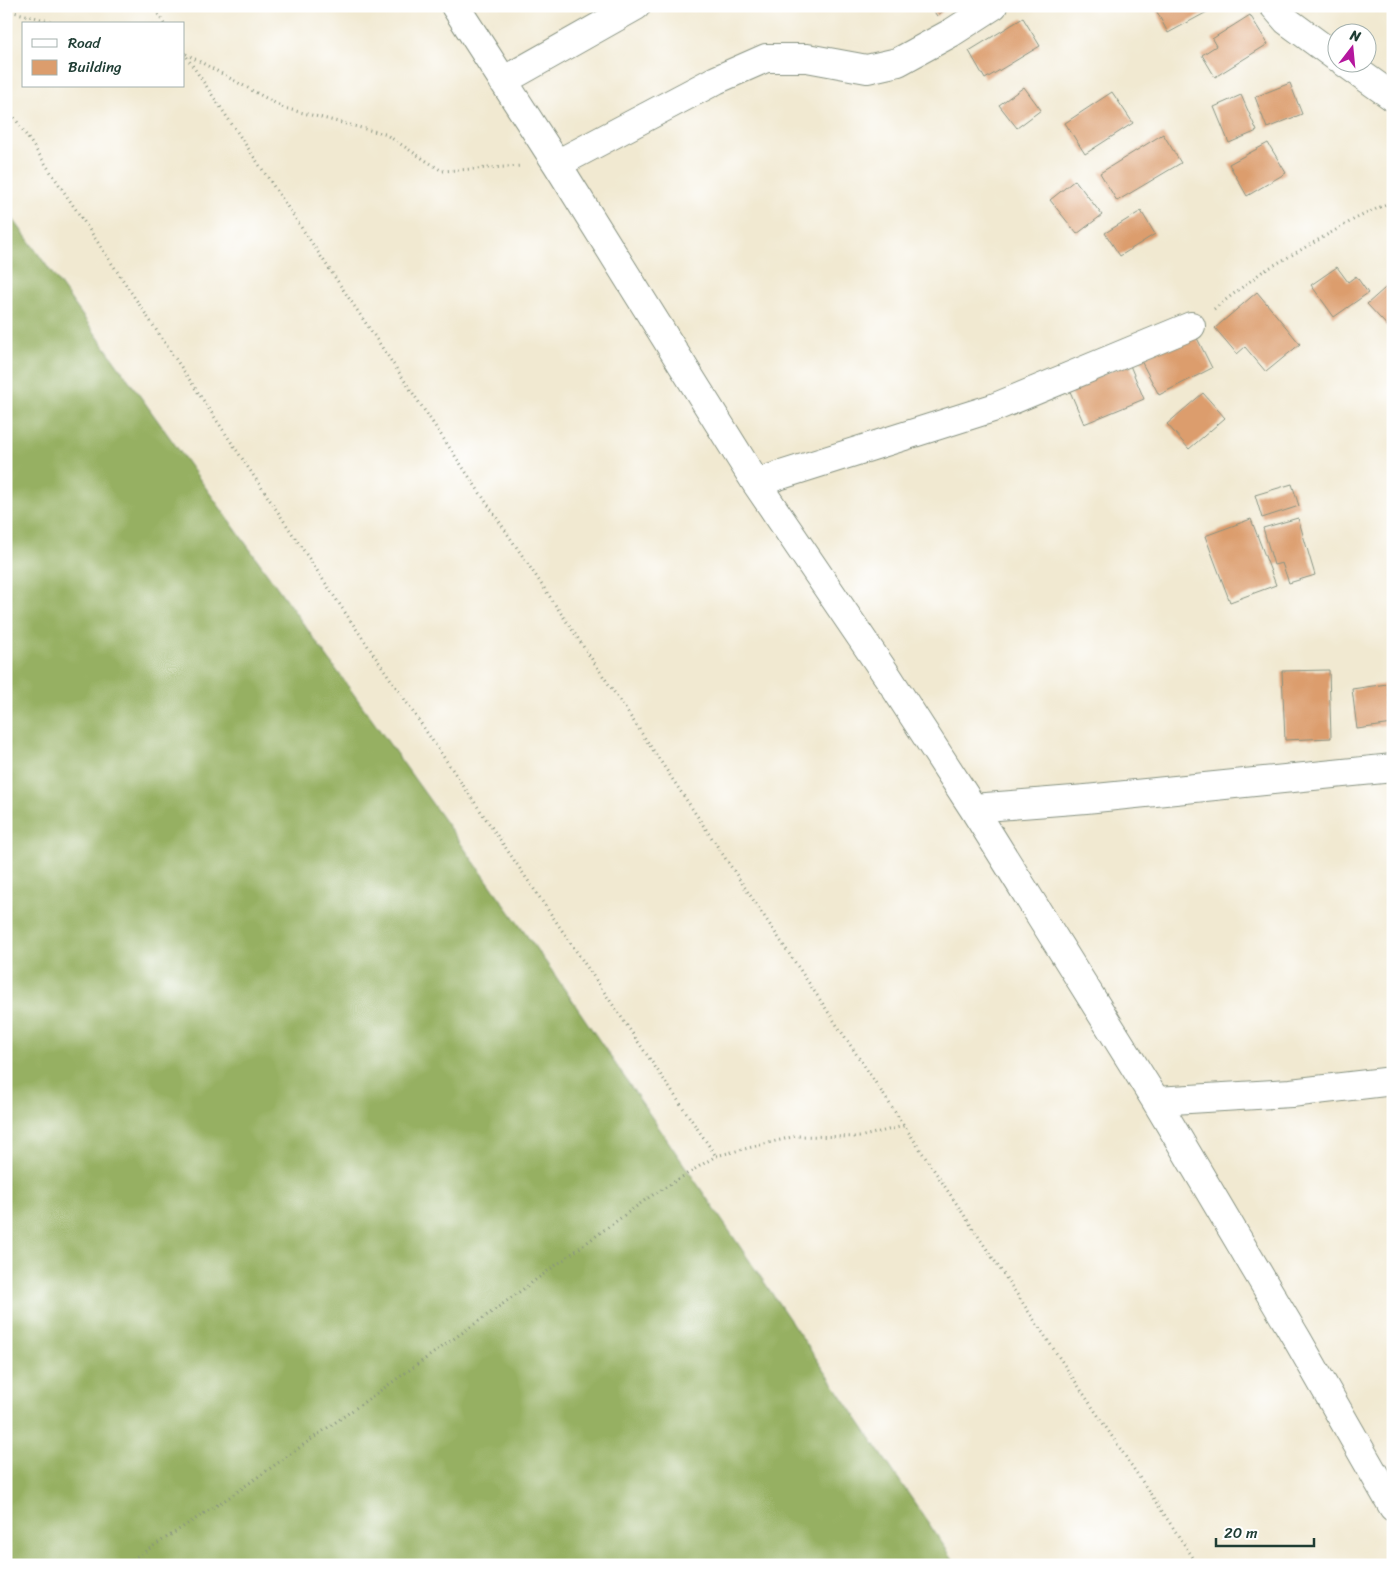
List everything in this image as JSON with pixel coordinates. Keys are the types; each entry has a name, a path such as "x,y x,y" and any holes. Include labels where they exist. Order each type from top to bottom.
{"street":[{"path":"455,6 557,164 756,483 882,669 973,808 1156,1101 1297,1339 1393,1508"},
{"path":"503,81 636,6"},
{"path":"557,164 716,80 766,58 807,58 866,69 898,62 951,33 993,6"},
{"path":"1274,6 1287,21 1326,50"},
{"path":"1358,72 1393,98"},
{"path":"756,483 993,408 1191,326"},
{"path":"973,808 1086,799 1393,768"},
{"path":"1156,1101 1291,1093 1393,1081"}],"path":[{"path":"152,6 163,22"},
{"path":"6,10 53,22"},
{"path":"185,55 284,108 385,134 442,171 557,164"},
{"path":"185,55 663,764 1198,1565"},
{"path":"6,105 342,608 716,1156"},
{"path":"1191,326 1262,272 1355,219 1393,201"},
{"path":"124,1565 231,1496 493,1311 648,1198 716,1156 796,1136 859,1137 904,1126"}],"green space":[{"path":"6,209 550,968 957,1565 6,1565"}],"building":[{"path":"930,6 949,6 937,16"},
{"path":"1164,6 1218,6 1168,33 1156,10"},
{"path":"1250,15 1268,44 1215,77 1202,55 1216,46 1212,39"},
{"path":"1023,18 1040,46 985,79 969,51"},
{"path":"1290,83 1302,114 1267,128 1255,97"},
{"path":"1024,87 1041,110 1017,128 999,105"},
{"path":"1112,92 1133,123 1085,154 1065,123"},
{"path":"1241,95 1257,131 1229,143 1214,107"},
{"path":"1163,134 1181,163 1117,201 1100,173"},
{"path":"1268,143 1286,173 1247,196 1229,164"},
{"path":"1075,180 1102,215 1077,234 1050,200"},
{"path":"1141,211 1155,234 1120,256 1105,233"},
{"path":"1337,267 1348,282 1356,276 1368,293 1334,317 1311,285"},
{"path":"1393,281 1393,332 1367,304"},
{"path":"1257,292 1300,344 1266,372 1245,347 1237,354 1215,328"},
{"path":"1194,332 1212,368 1159,395 1140,359"},
{"path":"1129,363 1144,399 1084,424 1069,389"},
{"path":"1203,393 1225,418 1189,449 1167,424"},
{"path":"1292,484 1299,506 1262,518 1255,495"},
{"path":"1298,518 1315,575 1289,583 1282,563 1274,565 1263,528"},
{"path":"1251,519 1276,585 1230,602 1205,536"},
{"path":"1329,670 1331,738 1285,740 1282,671"},
{"path":"1387,684 1393,724 1357,729 1352,689"}]}
